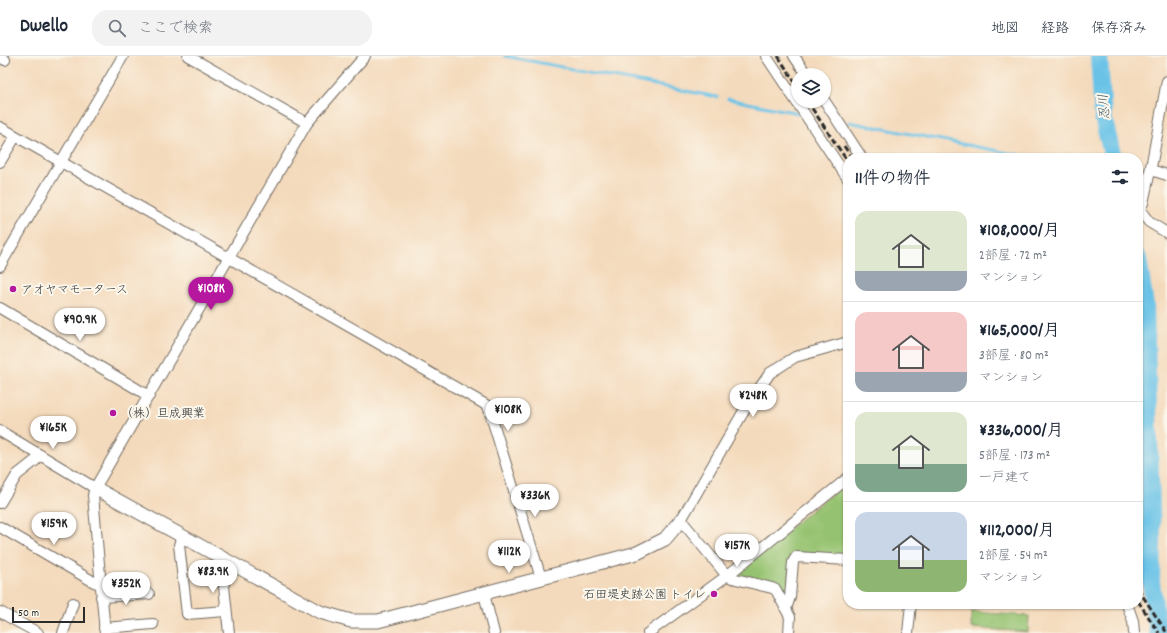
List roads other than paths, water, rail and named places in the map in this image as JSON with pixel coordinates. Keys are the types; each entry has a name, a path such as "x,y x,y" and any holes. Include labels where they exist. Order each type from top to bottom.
{"street":[{"path":"0,266 4,251 61,164 123,56"},
{"path":"188,56 307,123"},
{"path":"153,624 105,631 93,495 95,488 307,123 365,56"},
{"path":"766,56 843,172"},
{"path":"794,56 802,68"},
{"path":"1143,196 1150,170 1167,81"},
{"path":"829,108 859,153"},
{"path":"0,127 61,164"},
{"path":"0,132 61,164 229,258 488,406 542,578"},
{"path":"0,162 14,139"},
{"path":"1150,170 1167,175"},
{"path":"1143,215 1149,222 1167,233"},
{"path":"0,308 149,396"},
{"path":"0,431 95,488 320,612 351,620 378,621 637,553 666,538 681,520 745,409 770,372 795,357 843,343"},
{"path":"0,503 17,475 40,455"},
{"path":"648,633 728,575 843,482"},
{"path":"681,520 732,578 776,590 790,617 789,633"},
{"path":"0,527 94,582 100,584"},
{"path":"182,536 179,545 187,614 226,611"},
{"path":"786,608 790,596 793,562 796,557 843,560"},
{"path":"225,559 222,568 229,633"},
{"path":"102,597 149,594"},
{"path":"484,594 494,633"},
{"path":"63,633 73,603"},
{"path":"908,633 910,609"},
{"path":"1129,609 1133,621 1134,633"},
{"path":"0,612 38,633"}],"waterway":[{"path":"505,56 717,97"},
{"name":"忍川","path":"1099,56 1103,117 1112,153"},
{"path":"728,99 798,113"},
{"path":"849,122 1008,153"},
{"name":"忍川","path":"1143,292 1145,305 1152,541 1151,582 1158,633"}],"railway":[{"path":"778,56 791,76"},
{"path":"812,108 843,155"},
{"path":"844,146 849,153"},
{"path":"1143,597 1167,633"},
{"path":"1143,609 1159,633"}],"place":[{"name":"アオヤマモータース","path":"13,289"},
{"name":"（株）旦成興業","path":"113,413"},
{"name":"石田堤史跡公園 トイレ","path":"714,594"}]}
